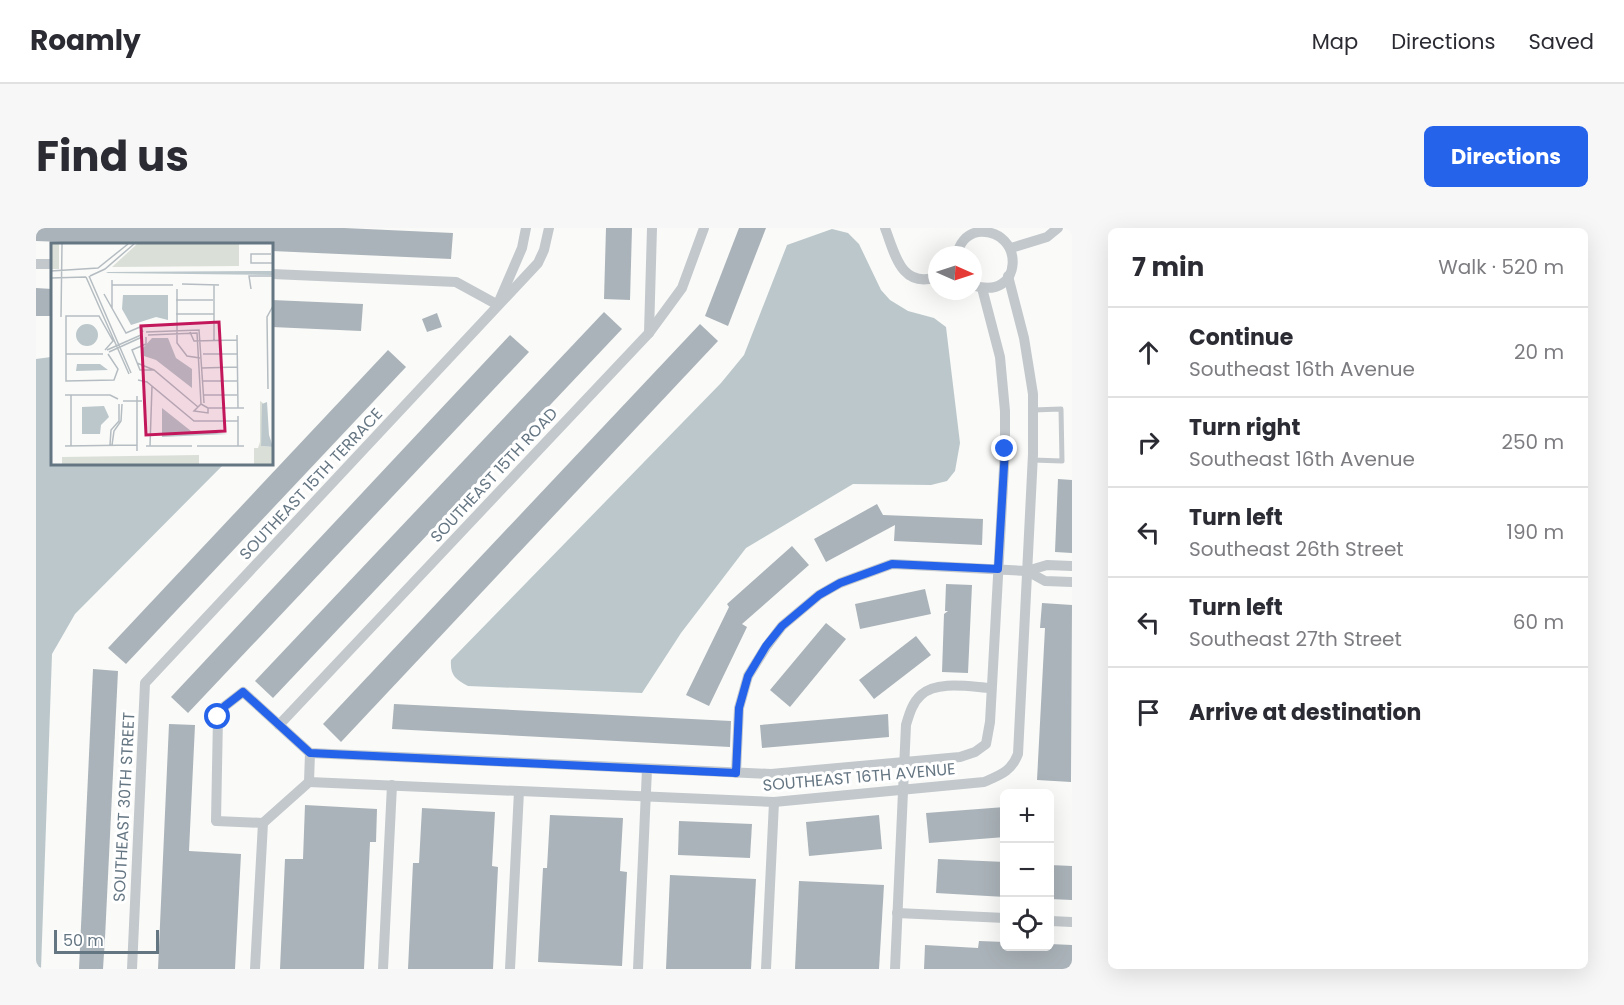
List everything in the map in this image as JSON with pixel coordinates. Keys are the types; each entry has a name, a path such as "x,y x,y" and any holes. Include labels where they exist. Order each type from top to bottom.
{"street":[{"name":"SOUTHEAST 15TH TERRACE","path":"498,304 522,248 526,228"},
{"name":"SOUTHEAST 15TH TERRACE","path":"145,683 538,263 544,250 549,228"},
{"path":"649,333 652,228"},
{"name":"SOUTHEAST 15TH ROAD","path":"279,725 649,333 682,288 704,228"},
{"path":"885,228 900,267 910,277 928,280"},
{"path":"1011,248 1047,237 1058,228"},
{"path":"964,233 988,229 1002,236 1011,248 1014,258 1008,276 997,285 982,286"},
{"path":"522,248 538,263"},
{"path":"273,274 456,282 498,304"},
{"path":"1008,276 1024,338 1032,394 1033,460 1027,571"},
{"path":"895,969 906,725 912,706 921,694 936,687 991,688 1005,449 1005,411 1000,357 982,299"},
{"path":"736,773 739,708 748,676 766,646 782,626 819,595 840,583 892,564 1027,571 1047,565 1072,566"},
{"path":"1027,571 1045,581 1072,582"},
{"name":"SOUTHEAST 16TH AVENUE","path":"309,782 774,802 984,782 1002,775 1013,766 1018,754 1027,571"},
{"name":"SOUTHEAST 30TH STREET","path":"132,969 145,683"},
{"name":"SOUTHEAST 16TH AVENUE","path":"310,753 771,774 960,757 975,752 986,744 991,688"},
{"path":"243,692 279,725 310,753 309,782 263,823 216,821 218,717 225,706 243,692"},
{"path":"638,969 647,769"},
{"path":"383,969 392,786"},
{"path":"510,969 519,791"},
{"path":"766,969 774,802"},
{"path":"255,969 263,823"},
{"path":"897,913 1000,918"},
{"path":"1054,921 1072,922"}],"lane":[{"path":"1033,410 1061,409 1062,461 1033,460"}],"shaded area":[{"path":"832,229 848,233 859,244 881,290 890,300 908,311 934,318 946,327 960,443 955,471 947,481 931,485 853,484 746,548 681,633 642,693 468,686 457,679 451,669 451,660 721,383 744,355 787,245"},
{"path":"51,357 51,465 223,465 75,614 52,654 41,969 36,969 36,359"}],"building":[{"path":"36,228 344,228 453,233 451,259 273,251 273,243 36,241"},
{"path":"606,228 632,228 630,300 604,299"},
{"path":"739,228 766,228 728,326 705,316"},
{"path":"36,288 51,289 51,316 36,316"},
{"path":"273,300 363,304 361,331 273,327"},
{"path":"604,312 622,329 273,698 255,681"},
{"path":"437,313 442,327 427,332 422,319"},
{"path":"700,324 718,341 341,742 323,724"},
{"path":"510,335 529,352 188,713 171,697"},
{"path":"388,350 406,367 126,664 108,648"},
{"path":"1058,479 1072,480 1072,553 1055,552"},
{"path":"877,504 883,515 983,519 982,545 894,541 895,525 826,562 814,539"},
{"path":"792,546 809,565 742,624 747,627 709,706 686,695 729,607 727,604"},
{"path":"946,584 972,585 968,673 942,672 944,614 948,611 945,611"},
{"path":"925,589 931,614 860,629 855,604"},
{"path":"1042,603 1072,605 1071,782 1037,780 1045,628 1040,628"},
{"path":"826,623 846,639 790,707 770,690"},
{"path":"916,636 931,655 874,699 859,680"},
{"path":"93,669 118,671 103,969 79,969"},
{"path":"394,704 731,721 730,747 392,729"},
{"path":"888,714 889,737 762,748 760,725"},
{"path":"169,724 195,725 189,851 241,854 235,969 158,969"},
{"path":"305,805 377,809 376,842 370,842 364,969 280,969 285,859 303,859"},
{"path":"1000,807 1000,837 929,843 926,813"},
{"path":"422,808 495,812 492,866 498,867 493,969 408,969 413,863 419,863"},
{"path":"550,815 623,818 620,871 627,872 622,966 538,962 543,868 547,868"},
{"path":"879,815 882,849 809,856 806,822"},
{"path":"679,821 752,824 750,858 678,855"},
{"path":"938,859 1000,862 1000,897 936,893"},
{"path":"1054,865 1072,866 1072,900 1054,899"},
{"path":"670,875 756,879 751,969 666,969"},
{"path":"799,881 884,885 879,969 795,969"},
{"path":"979,941 1000,942 1000,951 1054,951 1054,944 1072,945 1072,969 924,969 925,945 978,948"}],"route":[{"path":"218,717 225,706 243,692 310,753 736,773 739,708 748,676 766,646 782,626 819,595 840,583 892,564 998,569 1005,449"}]}
